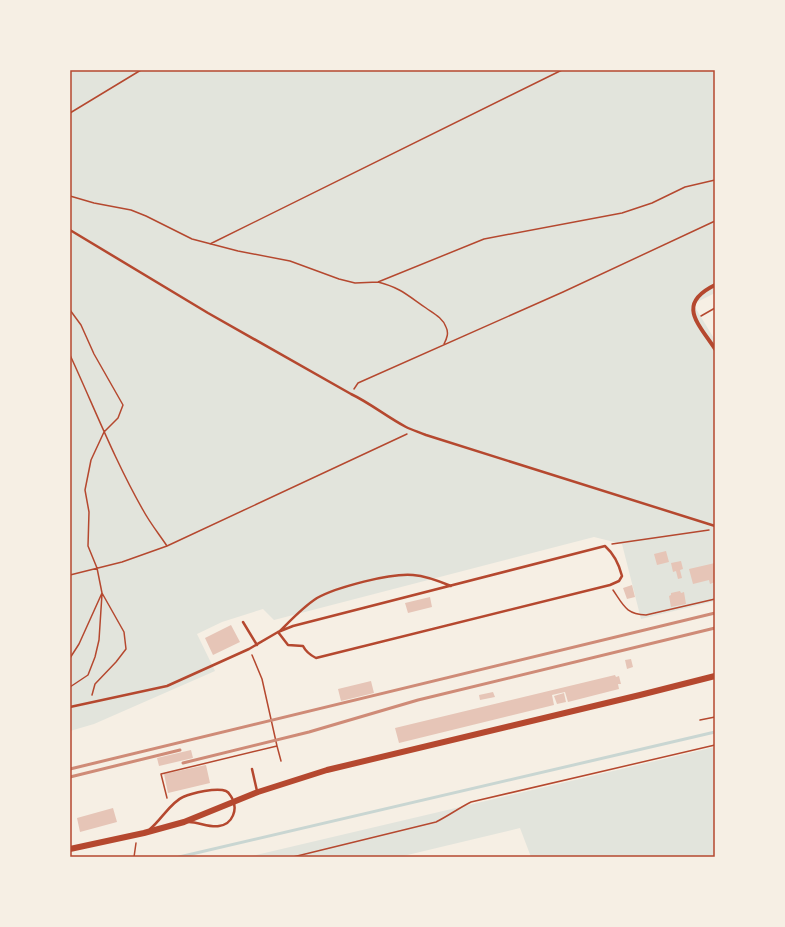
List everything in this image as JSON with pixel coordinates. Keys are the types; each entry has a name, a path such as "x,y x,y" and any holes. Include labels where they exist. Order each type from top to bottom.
{"street":[{"path":"715,285 698,296 693,304 692,311 715,349"},
{"path":"70,850 137,835 184,822 258,792 326,770 715,676"}],"lane":[{"path":"70,230 208,313 367,402 406,427 715,528"},
{"path":"605,546 612,552 622,576 619,581 610,585 316,658 310,655 303,646 288,645 278,632 300,624 605,546"},
{"path":"70,707 167,686 257,645 278,632 298,613 318,598 350,586 401,574 424,576 451,586"},
{"path":"243,622 257,645"},
{"path":"252,769 258,792"},
{"path":"144,833 157,824 175,802 183,797 218,790 228,792 234,802 235,812 230,821 225,824 214,827 196,822 184,822"}],"path":[{"path":"70,113 141,70"},
{"path":"210,244 562,70"},
{"path":"378,282 484,239 622,213 652,203 685,187 715,180"},
{"path":"70,196 94,203 131,210 192,239 290,261 339,280 355,283 378,282 392,286 408,294 437,316 446,325 448,333 444,345"},
{"path":"355,387 358,382 563,292 715,221"},
{"path":"696,319 715,308"},
{"path":"70,310 81,325 94,354 123,405 118,418 104,432 91,460 85,490 89,512 88,546 97,568 102,593 95,657 88,675 70,687"},
{"path":"70,355 104,432 144,512 167,546"},
{"path":"70,575 122,562 167,546 415,430"},
{"path":"605,546 715,528"},
{"path":"610,585 625,608 635,614 646,615 715,599"},
{"path":"70,658 79,644 102,593"},
{"path":"90,703 95,684 126,649 124,632 102,593"},
{"path":"249,649 262,679 281,761"},
{"path":"700,720 715,717"},
{"path":"293,857 436,822 471,802 715,745"},
{"path":"167,798 161,774 277,746"},
{"path":"134,857 137,835"}],"shaded area":[{"path":"70,70 715,70 715,293 693,304 715,340 715,601 641,619 622,544 594,537 274,620 263,609 222,622 197,634 215,671 94,724 70,731"},
{"path":"715,747 715,857 531,857 520,828 399,857 248,857"}],"building":[{"path":"666,551 669,562 657,565 654,554"},
{"path":"681,561 683,569 680,570 682,578 678,579 676,571 673,572 671,563"},
{"path":"715,563 715,582 710,584 709,580 693,584 689,569"},
{"path":"632,585 635,597 627,599 623,588"},
{"path":"680,591 681,593 684,592 686,604 671,607 669,596 671,593"},
{"path":"430,597 432,607 408,613 405,603"},
{"path":"231,625 240,642 213,655 205,638"},
{"path":"631,659 633,667 627,669 625,660"},
{"path":"615,675 616,677 619,676 621,684 618,684 619,689 568,702 565,692 552,695 554,705 399,743 395,728"},
{"path":"371,681 374,693 341,701 338,689"},
{"path":"493,692 495,697 480,700 479,695"},
{"path":"564,693 566,702 557,704 554,696"},
{"path":"191,750 193,758 159,766 157,758"},
{"path":"206,765 210,783 168,793 164,774"},
{"path":"113,808 117,822 80,832 77,818"}],"waterway":[{"path":"179,857 715,732"}],"railway":[{"path":"70,769 715,613"},
{"path":"183,763 309,732 418,700 715,628"},
{"path":"70,777 180,750"}]}
